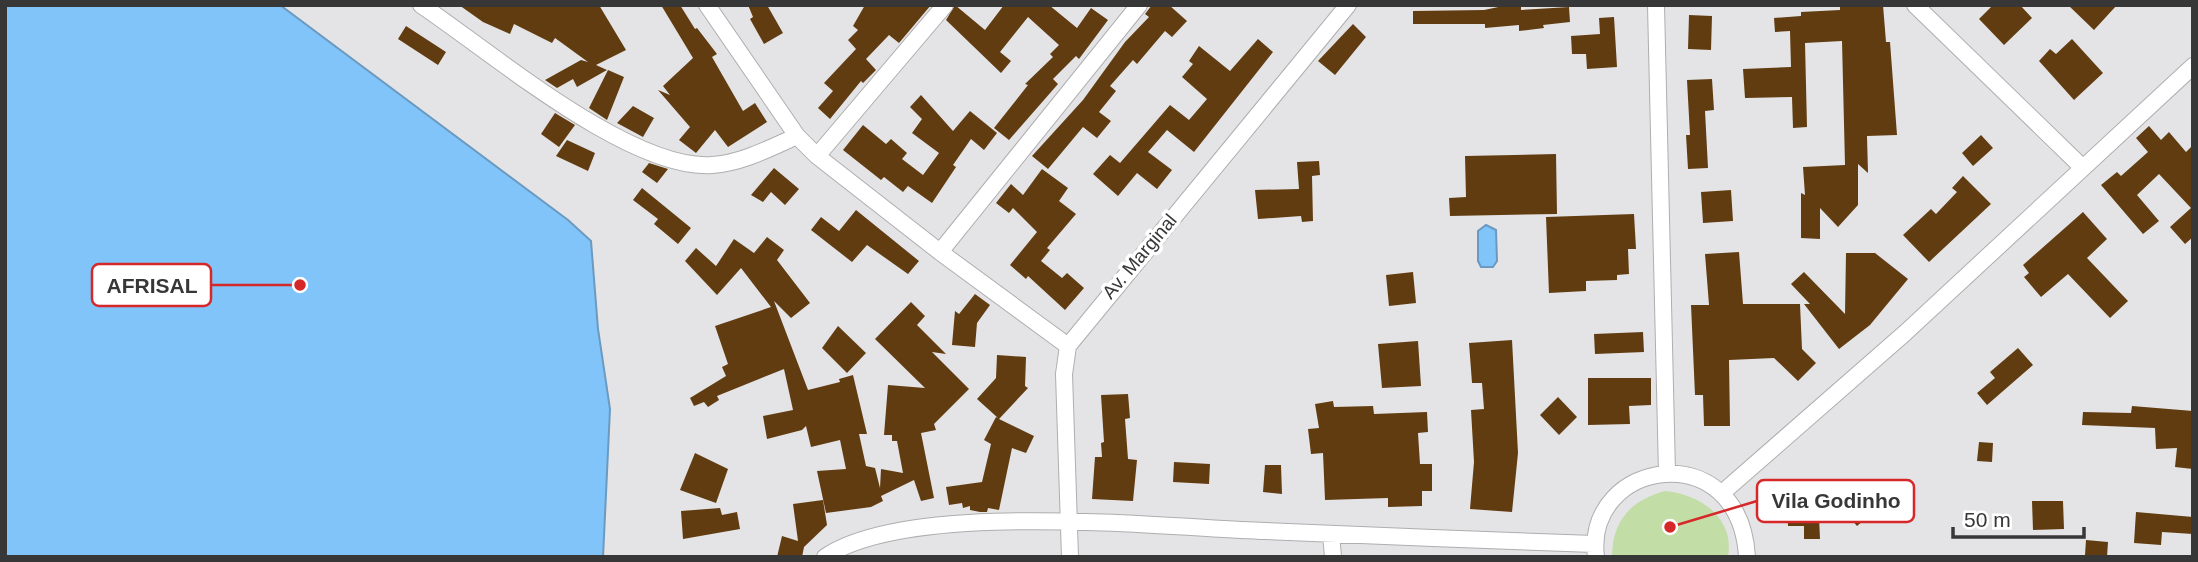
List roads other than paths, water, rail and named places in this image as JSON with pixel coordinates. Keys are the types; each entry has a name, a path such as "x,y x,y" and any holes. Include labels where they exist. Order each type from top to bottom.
{"street":[{"path":"421,5 555,98 651,155 675,162 711,165 744,159 797,136"},
{"path":"707,5 797,136 817,156 940,253 1068,346"},
{"path":"817,156 945,5"},
{"path":"940,253 1139,5"},
{"name":"Av. Marginal","path":"1070,557 1064,374 1068,346 1084,322 1348,5"},
{"path":"1656,5 1667,473"},
{"path":"1915,5 2083,168"},
{"path":"1722,493 1905,333 2193,66"},
{"path":"825,557 840,546 913,528 956,523 1069,523 1331,534 1595,550 1601,517 1617,495 1640,479 1667,473 1696,478 1722,493 1737,512 1746,534 1747,557"},
{"path":"1331,534 1332,557"}],"water":[{"path":"5,5 280,5 568,220 591,241 598,329 610,409 603,557 5,557"},
{"path":"1486,225 1496,230 1497,261 1493,267 1481,267 1478,261 1478,231"}],"place":[{"name":"AFRISAL","path":"300,285"},
{"name":"Vila Godinho","path":"1670,527"}]}
